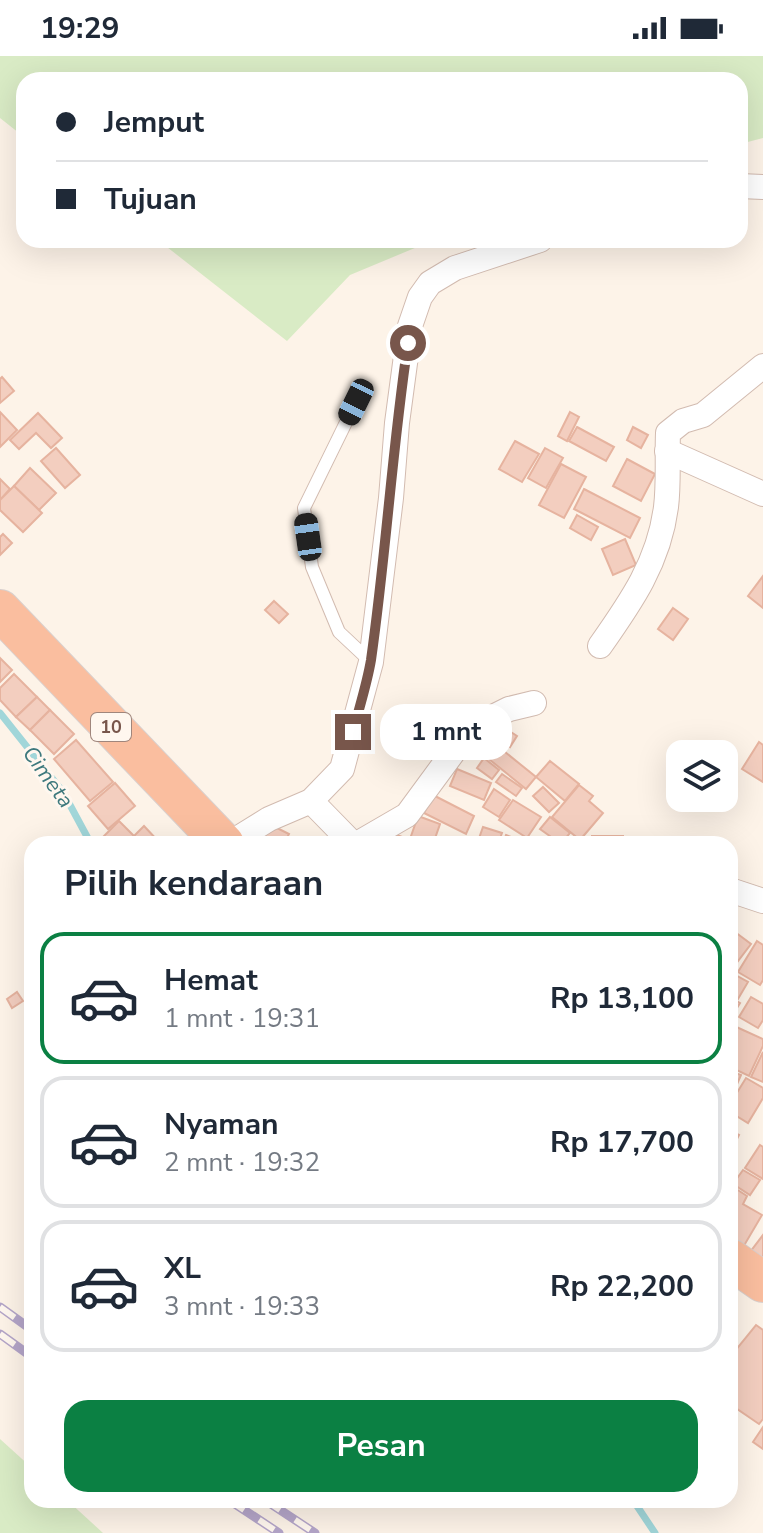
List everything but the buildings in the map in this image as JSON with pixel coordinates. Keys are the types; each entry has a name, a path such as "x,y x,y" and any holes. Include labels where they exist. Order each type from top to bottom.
{"highway":[{"name":"10","path":"0,610 215,836"},
{"path":"738,1265 763,1282"}],"street":[{"path":"242,836 269,819 311,801 342,769 371,662 410,326 420,297 430,283 455,268 516,248"},
{"path":"600,646 630,604 651,565 661,535 671,428 703,415 763,366"},
{"path":"667,451 763,494"},
{"path":"369,836 407,815 441,767 483,722 509,709 534,703"},
{"path":"311,801 347,836"},
{"path":"738,893 763,901"}],"lane":[{"path":"356,402 304,508 312,567 339,632 371,662"}],"green space":[{"path":"0,56 763,56 763,138 748,142 748,72 16,72 16,131 0,118"},
{"path":"168,248 415,248 350,275 287,341"},
{"path":"0,1439 24,1461 24,1508 76,1508 103,1533 0,1533"}],"waterway":[{"name":"Cimeta","path":"0,713 63,792 87,836"},
{"name":"Cimeta","path":"638,1508 655,1533"}],"railway":[{"path":"0,1307 24,1324"},
{"path":"0,1334 24,1351"},
{"path":"241,1508 279,1533"},
{"path":"277,1508 315,1533"}],"route":[{"path":"353,732 371,662 408,343"}]}
